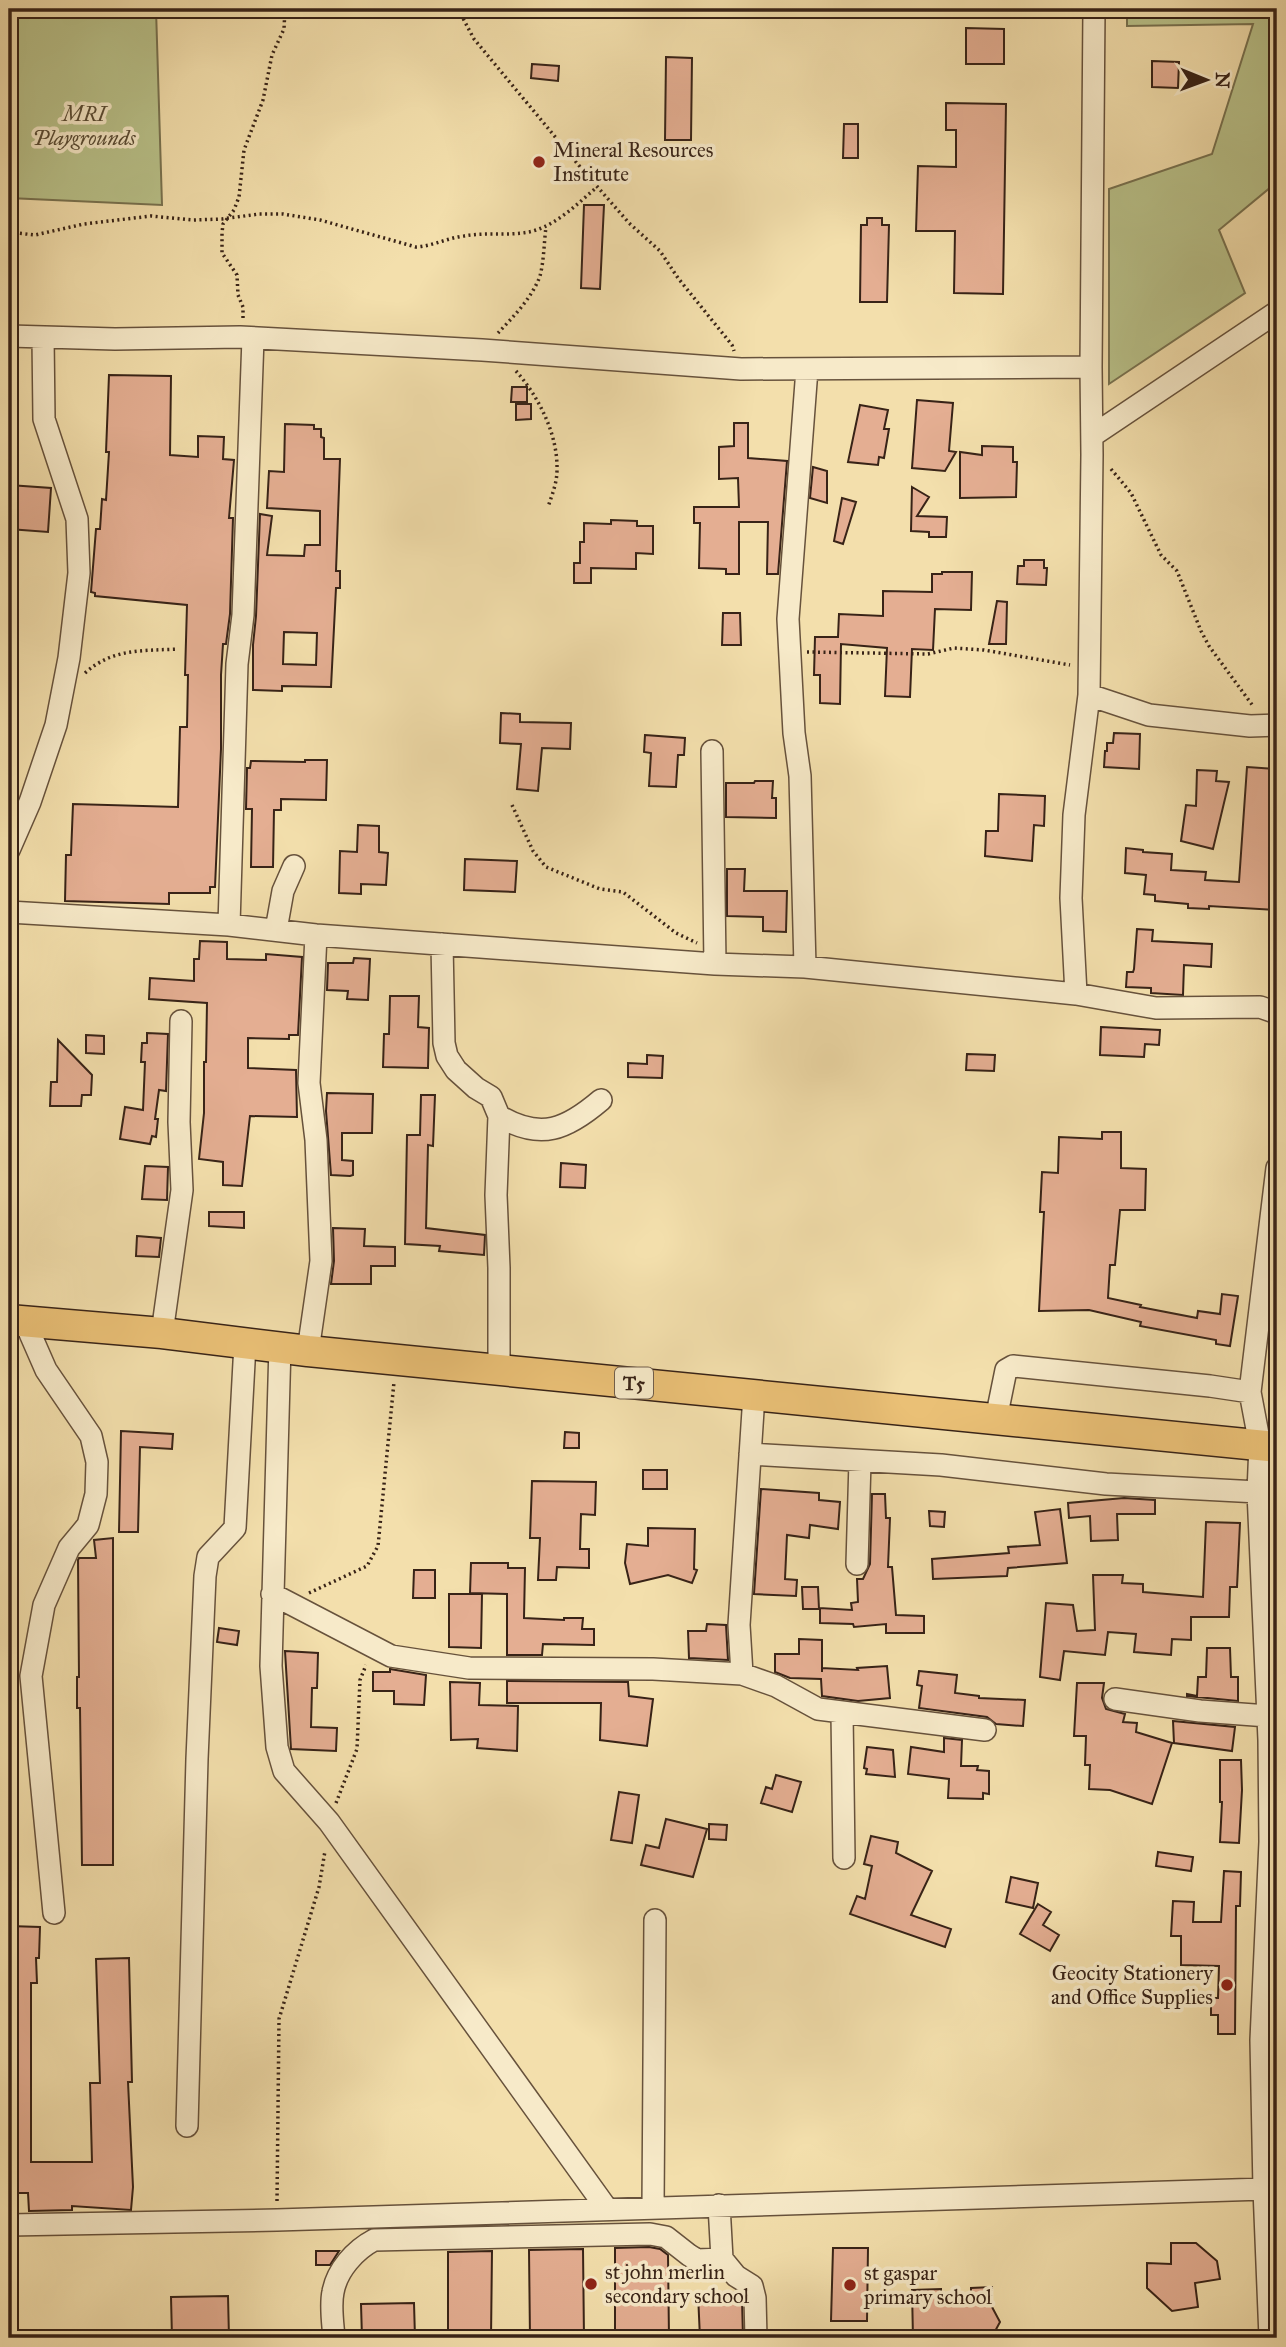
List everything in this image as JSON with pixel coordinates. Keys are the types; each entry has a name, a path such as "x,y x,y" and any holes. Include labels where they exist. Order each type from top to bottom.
{"highway":[{"name":"T5","path":"17,1321 162,1333 499,1370 1268,1446"}],"street":[{"path":"1076,994 1071,898 1074,815 1090,668 1094,9"},
{"path":"1093,445 1277,312"},
{"path":"9,336 246,337 738,369 1091,368"},
{"path":"9,850 30,802 56,725 69,658 79,573 77,519 44,419 43,337"},
{"path":"229,925 237,664 243,615 246,337"},
{"path":"805,967 800,776 794,733 788,619 807,369"},
{"path":"1089,695 1149,715 1271,725"},
{"path":"712,751 715,957"},
{"path":"276,930 283,891 294,866"},
{"path":"9,912 229,925 316,935 442,944 715,957 1076,994 1156,1008 1259,1007 1277,1013"},
{"path":"316,935 309,1083 316,1149 321,1261 294,1349 280,1598 271,1665 277,1747 284,1771 329,1822 607,2209"},
{"path":"442,944 444,1043 447,1056 456,1070 491,1097 499,1116 496,1195 499,1370"},
{"path":"162,1333 182,1190 179,1122 181,1021"},
{"path":"499,1116 517,1127 537,1130 557,1128 584,1114 601,1100"},
{"path":"1270,2338 1264,2189 1273,1742 1268,1716 1258,1492 1268,1446 1250,1392 1277,1168"},
{"path":"17,1321 46,1370 91,1436 97,1462 96,1494 88,1525 69,1548 44,1605 31,1676 54,1913"},
{"path":"187,2126 196,1773 205,1576 208,1557 235,1528 245,1344"},
{"path":"996,1419 1006,1370 1013,1366 1250,1392"},
{"path":"742,1674 739,1625 754,1395"},
{"path":"750,1454 941,1465 1106,1484 1258,1492"},
{"path":"858,1564 860,1461"},
{"path":"280,1598 391,1656 469,1668 653,1669 742,1674 776,1686 818,1709 985,1730"},
{"path":"1115,1699 1200,1711 1268,1716"},
{"path":"842,1713 844,1858"},
{"path":"653,2208 655,1920"},
{"path":"9,2225 277,2220 1264,2189"},
{"path":"719,2206 722,2259 736,2276 751,2286 755,2298 756,2338"},
{"path":"334,2338 332,2292 354,2253 374,2240 650,2234 666,2237 697,2259 722,2259"}],"path":[{"path":"246,337 237,275 222,253 223,223 239,197 244,150 263,100 272,55 284,29 285,9"},
{"path":"457,9 474,39 597,187 629,223 660,251 678,278 732,345 738,369"},
{"path":"9,232 35,235 84,224 151,216 193,220 259,214 296,215 416,247 434,245 460,236 528,232 546,227 568,213 597,187"},
{"path":"546,227 540,275 488,351 514,369 531,390 550,428 557,471 548,507"},
{"path":"1093,445 1104,463 1131,493 1161,555 1177,571 1200,631 1271,725"},
{"path":"789,652 928,654 954,648 984,650 1090,668"},
{"path":"80,680 101,660 110,657 132,652 177,649"},
{"path":"512,805 533,851 546,867 600,889 623,892 676,933 715,957"},
{"path":"280,1598 367,1566 378,1546 397,1359"},
{"path":"277,2220 279,2019 319,1887 329,1822 357,1749 360,1679 376,1649"}],"green space":[{"name":"MRI Playgrounds","path":"9,9 156,9 162,205 9,198"},
{"path":"1127,9 1277,9 1277,182 1219,230 1245,293 1109,384 1109,189 1212,154 1253,24 1127,26"}],"building":[{"path":"966,28 1004,29 1004,64 966,64"},
{"path":"666,57 692,58 691,140 665,140"},
{"path":"1152,61 1179,62 1178,88 1152,87"},
{"path":"532,64 559,66 558,81 531,78"},
{"path":"946,103 1006,104 1003,294 954,293 955,231 916,231 918,166 956,167 956,130 946,130"},
{"path":"844,124 858,124 858,158 843,158"},
{"path":"584,205 604,205 600,289 581,288"},
{"path":"867,218 882,218 882,225 889,225 887,302 860,302 861,225 867,225"},
{"path":"109,375 171,376 170,455 198,457 198,436 224,437 223,459 234,460 229,518 233,518 230,614 226,644 223,644 221,675 215,887 210,887 210,893 169,893 169,904 65,901 66,855 71,855 73,804 178,807 180,727 187,727 187,605 95,596 95,593 91,592 96,529 100,529 102,499 106,500"},
{"path":"512,387 527,387 527,402 511,402"},
{"path":"917,400 953,403 949,451 956,452 945,471 912,468"},
{"path":"516,404 531,404 531,419 516,420"},
{"path":"860,405 888,410 884,429 889,429 884,458 879,457 878,465 848,462"},
{"path":"734,423 748,423 748,458 787,461 778,574 767,574 768,522 739,522 739,574 726,574 726,569 699,568 700,523 694,523 694,507 739,507 738,478 719,479 719,447 734,446"},
{"path":"285,424 314,425 314,429 321,429 324,459 340,459 336,571 340,571 340,588 336,588 331,687 282,686 282,691 253,690 260,514 272,516 267,555 304,556 305,545 320,545 320,511 267,508 269,471 284,472","holes":["284,632 317,633 316,665 283,664"]},
{"path":"982,446 1013,447 1013,462 1017,462 1016,497 960,498 960,452 982,455"},
{"path":"813,467 827,471 827,503 810,498"},
{"path":"9,485 51,488 48,532 9,529"},
{"path":"912,487 929,497 917,516 947,517 946,537 929,537 929,532 911,531"},
{"path":"842,498 856,502 843,544 834,541"},
{"path":"611,520 637,521 637,526 653,526 653,554 636,553 636,569 591,568 591,583 574,583 574,563 580,563 584,523 611,524"},
{"path":"1024,560 1044,560 1044,568 1047,568 1046,585 1017,584 1018,566 1024,566"},
{"path":"972,572 971,610 935,609 933,650 912,649 910,697 885,696 887,648 841,644 840,704 820,703 820,675 814,675 815,637 838,637 839,614 883,616 883,591 932,592 932,574"},
{"path":"997,601 1007,602 1006,644 989,644"},
{"path":"723,613 740,613 741,645 722,645"},
{"path":"501,713 520,714 520,722 571,723 570,749 542,748 538,791 517,789 521,744 500,743"},
{"path":"1114,733 1140,734 1139,769 1104,767 1107,743 1113,743"},
{"path":"645,735 685,738 684,755 678,755 676,787 649,786 651,753 644,752"},
{"path":"327,760 326,800 281,799 281,810 274,810 273,867 251,867 252,809 246,809 247,768 250,768 251,761"},
{"path":"1247,767 1277,769 1277,910 1209,906 1209,909 1188,908 1188,904 1155,901 1155,895 1144,894 1146,875 1125,873 1126,848 1172,854 1171,870 1206,872 1205,880 1239,882"},
{"path":"1197,770 1217,771 1216,781 1229,782 1213,849 1181,841 1186,805 1196,806"},
{"path":"773,781 772,798 776,798 776,818 726,817 726,783"},
{"path":"999,794 1045,796 1044,826 1034,825 1032,861 985,856 986,831 998,831"},
{"path":"358,825 379,826 379,852 388,853 386,885 361,884 361,894 339,893 340,851 357,852"},
{"path":"465,859 517,861 515,892 464,890"},
{"path":"727,869 745,869 744,891 787,891 786,932 763,931 763,917 727,916"},
{"path":"1137,929 1153,930 1152,941 1212,944 1211,967 1184,965 1183,995 1151,993 1151,988 1126,987 1127,972 1133,972 1134,969"},
{"path":"200,941 227,942 227,959 266,960 266,954 302,957 298,1035 289,1035 289,1039 248,1038 248,1068 296,1070 297,1117 250,1116 242,1186 223,1185 223,1162 199,1159 204,1113 207,1003 149,999 150,978 194,981 194,959 199,959"},
{"path":"354,958 370,959 368,1000 347,999 348,991 327,990 328,963 353,963"},
{"path":"390,996 419,996 418,1027 429,1028 428,1068 383,1067 384,1034 389,1034"},
{"path":"1101,1027 1160,1030 1159,1045 1145,1044 1144,1057 1100,1055"},
{"path":"147,1033 168,1034 166,1091 159,1090 155,1119 158,1119 156,1137 152,1136 150,1144 120,1139 125,1107 143,1110 145,1062 141,1062 142,1043 147,1043"},
{"path":"86,1035 104,1036 104,1054 86,1053"},
{"path":"58,1040 92,1075 91,1095 82,1095 81,1106 50,1106 51,1082 57,1082"},
{"path":"967,1054 995,1055 994,1071 966,1070"},
{"path":"647,1055 663,1056 662,1078 628,1077 628,1063 647,1064"},
{"path":"327,1093 373,1094 372,1133 342,1133 342,1160 353,1161 353,1175 350,1176 331,1175"},
{"path":"421,1095 435,1095 433,1146 428,1145 426,1228 485,1235 484,1255 439,1251 440,1246 405,1244 407,1135 420,1135"},
{"path":"1102,1132 1121,1132 1121,1168 1146,1169 1145,1210 1120,1210 1115,1265 1110,1265 1108,1298 1197,1318 1198,1311 1220,1314 1222,1294 1238,1296 1230,1346 1216,1344 1216,1340 1140,1326 1141,1322 1089,1310 1039,1311 1044,1212 1040,1212 1042,1172 1058,1173 1059,1137 1102,1139"},
{"path":"561,1163 586,1165 585,1188 560,1187"},
{"path":"145,1166 168,1167 167,1200 142,1199"},
{"path":"209,1212 244,1212 244,1228 209,1226"},
{"path":"333,1228 365,1229 364,1246 395,1247 395,1266 371,1266 371,1284 331,1284 334,1261"},
{"path":"137,1236 161,1238 159,1257 136,1256"},
{"path":"121,1431 173,1434 172,1449 140,1447 138,1532 119,1532"},
{"path":"565,1432 579,1433 579,1448 564,1448"},
{"path":"643,1470 667,1470 667,1489 643,1489"},
{"path":"532,1481 596,1482 595,1515 581,1514 580,1549 589,1549 589,1568 557,1567 556,1580 538,1580 540,1538 530,1538"},
{"path":"761,1489 819,1493 819,1500 840,1502 838,1529 810,1525 809,1538 787,1535 785,1579 797,1580 796,1596 754,1594"},
{"path":"872,1494 885,1494 886,1518 890,1518 888,1567 892,1567 896,1615 924,1616 924,1633 886,1633 886,1624 854,1627 853,1624 820,1623 820,1608 852,1610 851,1603 858,1602 857,1579 863,1579 870,1564"},
{"path":"1124,1498 1155,1500 1155,1514 1117,1514 1118,1540 1091,1541 1090,1516 1069,1518 1068,1503"},
{"path":"1060,1509 1067,1563 1008,1568 1007,1576 933,1579 932,1559 1009,1553 1008,1547 1040,1545 1035,1512"},
{"path":"929,1511 945,1512 944,1527 930,1526"},
{"path":"1206,1522 1240,1523 1237,1587 1230,1587 1229,1617 1191,1617 1191,1640 1172,1639 1171,1655 1134,1652 1136,1634 1108,1632 1105,1655 1064,1651 1060,1680 1040,1677 1046,1603 1073,1605 1077,1631 1095,1630 1093,1575 1123,1575 1122,1583 1143,1584 1143,1592 1203,1597"},
{"path":"648,1528 695,1529 694,1569 697,1570 692,1583 668,1575 630,1584 625,1563 627,1544 648,1546"},
{"path":"113,1538 113,1865 82,1865 80,1708 77,1708 78,1560 96,1558 94,1540"},
{"path":"471,1563 508,1563 508,1568 525,1568 524,1618 583,1618 582,1629 594,1629 594,1645 543,1644 542,1655 507,1655 507,1594 470,1593"},
{"path":"414,1570 435,1570 435,1598 413,1598"},
{"path":"802,1587 818,1587 819,1609 803,1609"},
{"path":"449,1594 482,1594 481,1648 449,1647"},
{"path":"707,1624 726,1625 728,1660 689,1658 688,1631 706,1631"},
{"path":"219,1628 239,1631 237,1645 217,1642"},
{"path":"799,1639 822,1640 822,1668 858,1670 857,1668 887,1666 890,1698 858,1701 822,1696 821,1679 790,1678 775,1672 775,1654 799,1654"},
{"path":"1207,1648 1230,1648 1231,1677 1238,1677 1238,1701 1187,1696 1197,1696 1198,1677 1206,1677"},
{"path":"285,1651 318,1653 317,1688 312,1688 311,1727 337,1728 336,1751 291,1749"},
{"path":"390,1669 426,1675 424,1705 394,1704 394,1691 373,1691 373,1672 390,1672"},
{"path":"919,1671 957,1675 955,1693 979,1698 1025,1700 1023,1726 996,1724 987,1717 919,1708 922,1686 917,1685"},
{"path":"507,1681 628,1682 629,1696 653,1699 647,1746 600,1740 601,1703 507,1703"},
{"path":"450,1682 480,1683 479,1705 518,1706 517,1751 477,1748 478,1739 451,1740"},
{"path":"1077,1683 1104,1683 1102,1698 1106,1709 1125,1714 1123,1722 1137,1723 1136,1732 1172,1743 1152,1804 1110,1790 1089,1789 1090,1765 1085,1765 1086,1736 1074,1736"},
{"path":"1173,1721 1235,1727 1232,1751 1174,1743"},
{"path":"944,1738 962,1740 961,1766 978,1766 977,1770 989,1771 989,1794 983,1793 983,1799 948,1798 949,1779 908,1774 911,1747 944,1752"},
{"path":"867,1747 893,1750 895,1777 866,1774 867,1769 864,1768"},
{"path":"1220,1760 1241,1760 1239,1843 1220,1842"},
{"path":"776,1775 801,1782 792,1812 761,1803 766,1787 772,1789"},
{"path":"619,1792 639,1795 632,1843 611,1840"},
{"path":"666,1819 707,1829 693,1877 641,1865 646,1845 659,1848"},
{"path":"709,1824 727,1825 726,1840 709,1839"},
{"path":"871,1836 898,1842 896,1853 932,1871 911,1915 951,1929 945,1947 850,1914 857,1896 865,1899 872,1866 864,1864"},
{"path":"1158,1852 1193,1857 1191,1871 1156,1866"},
{"path":"1224,1871 1241,1872 1240,1906 1236,1906 1235,2034 1218,2034 1218,2015 1211,2015 1211,1998 1218,1998 1219,1966 1181,1965 1181,1936 1171,1936 1173,1901 1194,1902 1193,1922 1221,1922"},
{"path":"1011,1877 1038,1883 1033,1908 1006,1902"},
{"path":"1038,1904 1051,1912 1043,1925 1059,1935 1050,1951 1020,1934"},
{"path":"9,1926 40,1927 39,1958 36,1958 37,1983 31,1983 31,2162 92,2162 90,2083 100,2083 96,1959 129,1958 132,2082 128,2082 133,2187 131,2210 72,2206 72,2210 29,2211 28,2193 9,2193"},
{"path":"1171,2243 1196,2243 1217,2261 1220,2279 1195,2283 1198,2307 1172,2311 1147,2288 1147,2263 1171,2264"},
{"path":"615,2248 660,2249 668,2255 669,2338 615,2338"},
{"path":"833,2248 868,2248 867,2321 831,2321"},
{"path":"583,2249 584,2338 530,2338 529,2250"},
{"path":"316,2251 339,2251 330,2265 316,2265"},
{"path":"492,2251 491,2338 448,2338 448,2252"},
{"path":"992,2287 992,2307 1000,2322 993,2335 913,2338 912,2290 941,2289 941,2303 971,2302 971,2288"},
{"path":"698,2294 741,2294 742,2300 743,2338 700,2338"},
{"path":"228,2296 229,2338 172,2338 171,2297"},
{"path":"414,2303 415,2338 362,2338 361,2304"}],"place":[{"name":"Mineral Resources Institute","path":"539,162"},
{"name":"Geocity Stationery and Office Supplies","path":"1227,1985"},
{"name":"st john merlin secondary school","path":"591,2284"},
{"name":"st gaspar primary school","path":"850,2285"}]}
